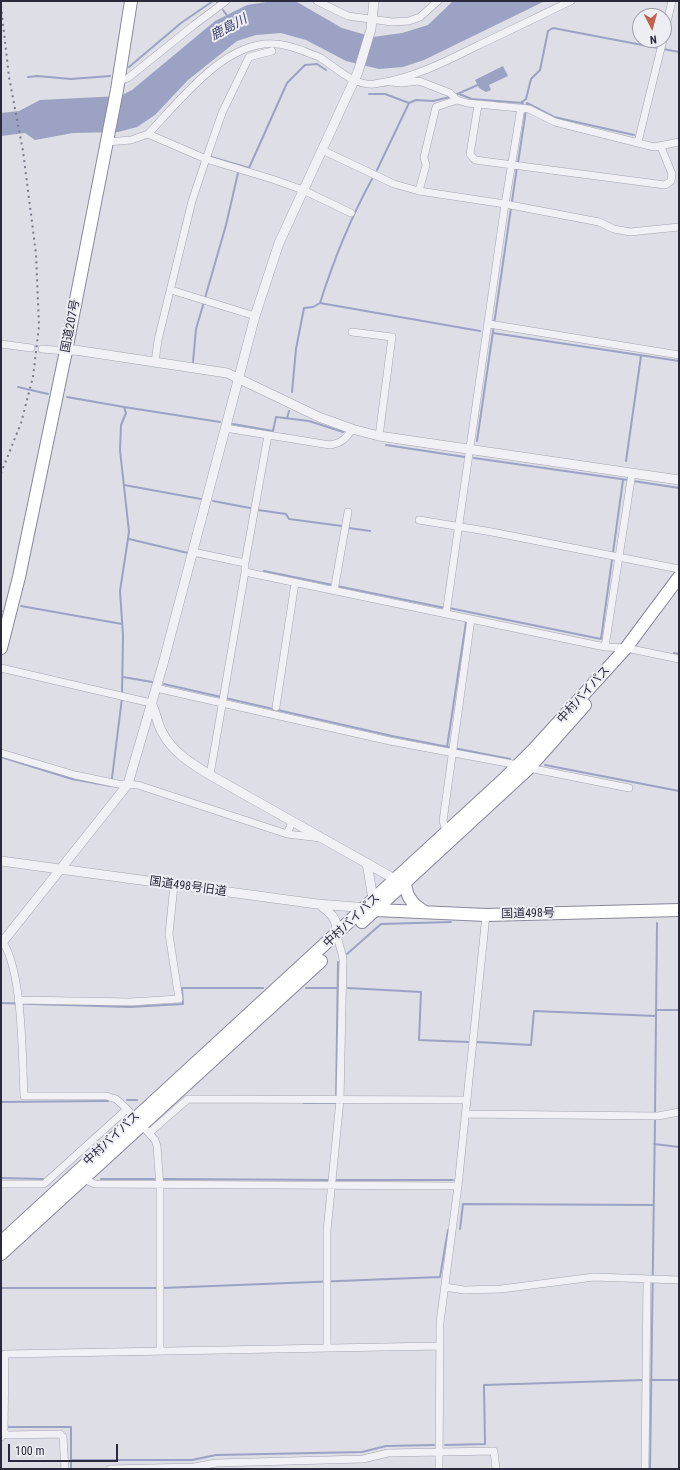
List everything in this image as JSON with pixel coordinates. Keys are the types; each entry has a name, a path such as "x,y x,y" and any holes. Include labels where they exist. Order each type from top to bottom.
{"highway":[{"name":"国道207号","path":"1,648 19,577 66,350 118,86 131,1"},
{"name":"中村バイパス","path":"629,649 679,577"},
{"name":"中村バイパス","path":"1,1254 138,1121 448,838 523,767 629,649 679,589"},
{"path":"400,882 413,904 425,912"},
{"name":"国道498号","path":"372,906 425,912 486,915 679,910"},
{"name":"中村バイパス","path":"1,1242 56,1191 79,1177"}],"street":[{"path":"118,86 226,1"},
{"path":"317,1 348,16 372,24 409,21 420,17 438,1"},
{"path":"160,1351 159,1184 157,1146 138,1121 116,1099 106,1096 24,1096 18,1000 10,957 2,943 128,784 193,552 255,316 279,243 356,76 372,24 374,1"},
{"path":"107,142 131,140 148,134 200,80 228,58 243,50 260,45 275,44 295,48 320,58 333,69 356,76 372,84 387,82 416,74 450,60 571,1"},
{"path":"638,142 661,48"},
{"path":"155,362 192,201 222,113 249,57 272,51"},
{"path":"387,82 400,83 419,81 450,93 457,100 478,105 525,108 556,122 661,147 679,142"},
{"path":"419,191 426,165 424,157 436,107 457,100"},
{"path":"478,105 470,154 475,160 664,185 670,181 672,174 661,147"},
{"path":"446,614 489,324 505,204 525,108"},
{"path":"148,134 206,160 272,179 303,190 351,213"},
{"path":"322,150 394,184 419,191 505,204 599,222 614,229 630,232 679,227"},
{"path":"171,290 255,316"},
{"path":"489,324 679,355"},
{"path":"352,332 392,337 379,436"},
{"path":"1,344 31,348"},
{"path":"42,349 66,350 227,373 300,409 352,429 379,436 470,449 632,478 679,480"},
{"path":"225,428 330,445 337,444 347,438 352,429"},
{"path":"210,775 245,572 244,563 268,435"},
{"path":"605,647 632,478"},
{"path":"334,591 348,512"},
{"path":"419,520 492,532 679,569"},
{"path":"193,552 244,563"},
{"path":"245,572 605,647 629,649 679,659"},
{"path":"276,707 295,582"},
{"path":"448,838 443,821 471,619"},
{"path":"1,668 151,703 155,710 161,731 174,750 210,775 400,882"},
{"path":"156,688 223,699 390,741 629,788"},
{"path":"144,729 161,731"},
{"path":"1,753 75,775 111,783 138,785 287,834 323,839"},
{"path":"287,834 292,822"},
{"name":"国道498号旧道","path":"1,861 317,904 372,906"},
{"path":"367,863 372,906"},
{"path":"18,1000 130,1002 179,998 169,934 174,885"},
{"path":"317,904 332,914 336,920 337,940 342,950 343,960 333,1181 327,1231 327,1347"},
{"path":"439,1469 439,1346 458,1186 486,915"},
{"path":"1,1184 44,1184 138,1121 188,1099 466,1100"},
{"path":"465,1114 655,1116 679,1112"},
{"path":"79,1177 95,1184 333,1181 458,1186"},
{"path":"47,1182 56,1191"},
{"path":"445,1287 483,1290 594,1277 679,1280"},
{"path":"645,1469 646,1280"},
{"path":"64,1469 63,1437 60,1434 8,1435 3,1431 5,1354 439,1346"},
{"path":"110,1469 194,1467 216,1463 363,1459 388,1453 494,1451 496,1469"}],"water":[{"name":"鹿島川","path":"273,1 297,2 342,28 373,37 402,33 428,25 453,1 545,1 424,60 403,67 379,69 346,61 306,40 281,33 256,35 237,41 188,80 155,115 137,127 118,132 73,133 35,140 25,133 1,136 1,113 19,111 40,100 120,96 132,90 215,21 247,5"},
{"path":"503,66 508,76 489,85 491,90 486,92 479,88 475,80"}],"waterway":[{"path":"129,67 181,23 213,1"},
{"name":"鹿島川","path":"223,10 228,17"},
{"path":"522,102 526,99 531,79 540,70 548,31 553,28 679,52"},
{"path":"211,157 249,168 287,83 305,65 317,64 326,70"},
{"path":"28,77 37,76 71,79 110,76"},
{"path":"455,95 480,84"},
{"path":"369,94 385,94 409,103"},
{"path":"459,94 472,99 523,103"},
{"path":"377,170 409,103 416,100 433,101 450,97"},
{"path":"527,103 554,117 634,135"},
{"path":"518,163 527,103"},
{"path":"477,441 517,167"},
{"path":"205,298 226,225 238,173"},
{"path":"292,392 296,349 304,308 313,307 320,303 343,240 372,179"},
{"path":"193,362 196,329 204,302"},
{"path":"320,303 480,331"},
{"path":"493,333 679,361"},
{"path":"626,461 641,356"},
{"path":"18,387 48,394"},
{"path":"67,397 220,422"},
{"path":"122,694 123,635 120,591 129,532 120,450 121,425 126,413 124,407"},
{"path":"287,418 289,411"},
{"path":"233,424 273,431 276,417 309,421 343,432"},
{"path":"386,445 465,457"},
{"path":"474,458 628,480"},
{"path":"449,608 601,639 623,480"},
{"path":"633,481 679,488"},
{"path":"124,485 201,499"},
{"path":"213,501 250,508"},
{"path":"258,510 286,514 289,519 342,526"},
{"path":"349,528 370,531"},
{"path":"129,539 188,553"},
{"path":"264,571 333,585"},
{"path":"337,586 445,608"},
{"path":"21,606 122,624"},
{"path":"447,747 466,622"},
{"path":"674,653 679,654"},
{"path":"123,677 152,682"},
{"path":"164,684 221,697"},
{"path":"1,757 72,779 111,786 122,698"},
{"path":"225,698 392,736 510,759"},
{"path":"545,765 679,791"},
{"path":"347,954 381,924 451,922"},
{"path":"655,1114 657,923"},
{"path":"304,1103 336,1103 338,962"},
{"path":"1,1003 130,1007 183,1004 182,988 263,988"},
{"path":"306,988 338,988"},
{"path":"348,988 421,992 419,1040 468,1042"},
{"path":"656,1010 679,1010"},
{"path":"477,1042 531,1045 534,1011 656,1016"},
{"path":"127,1100 137,1100"},
{"path":"1,1102 108,1101"},
{"path":"650,1469 655,1118"},
{"path":"654,1144 679,1147"},
{"path":"1,1178 43,1179"},
{"path":"101,1179 154,1179"},
{"path":"164,1179 329,1180"},
{"path":"334,1180 453,1180"},
{"path":"460,1229 463,1204 653,1205"},
{"path":"162,1288 440,1277 448,1230"},
{"path":"1,1288 158,1288"},
{"path":"445,1445 485,1444 484,1385 644,1380"},
{"path":"650,1380 679,1380"},
{"path":"6,1427 71,1427 71,1469"},
{"path":"71,1460 192,1460 216,1455 362,1452 386,1446 434,1445"}],"railway":[{"path":"1,6 9,77 23,151 36,254 39,326 33,377 21,423 1,473"}]}
